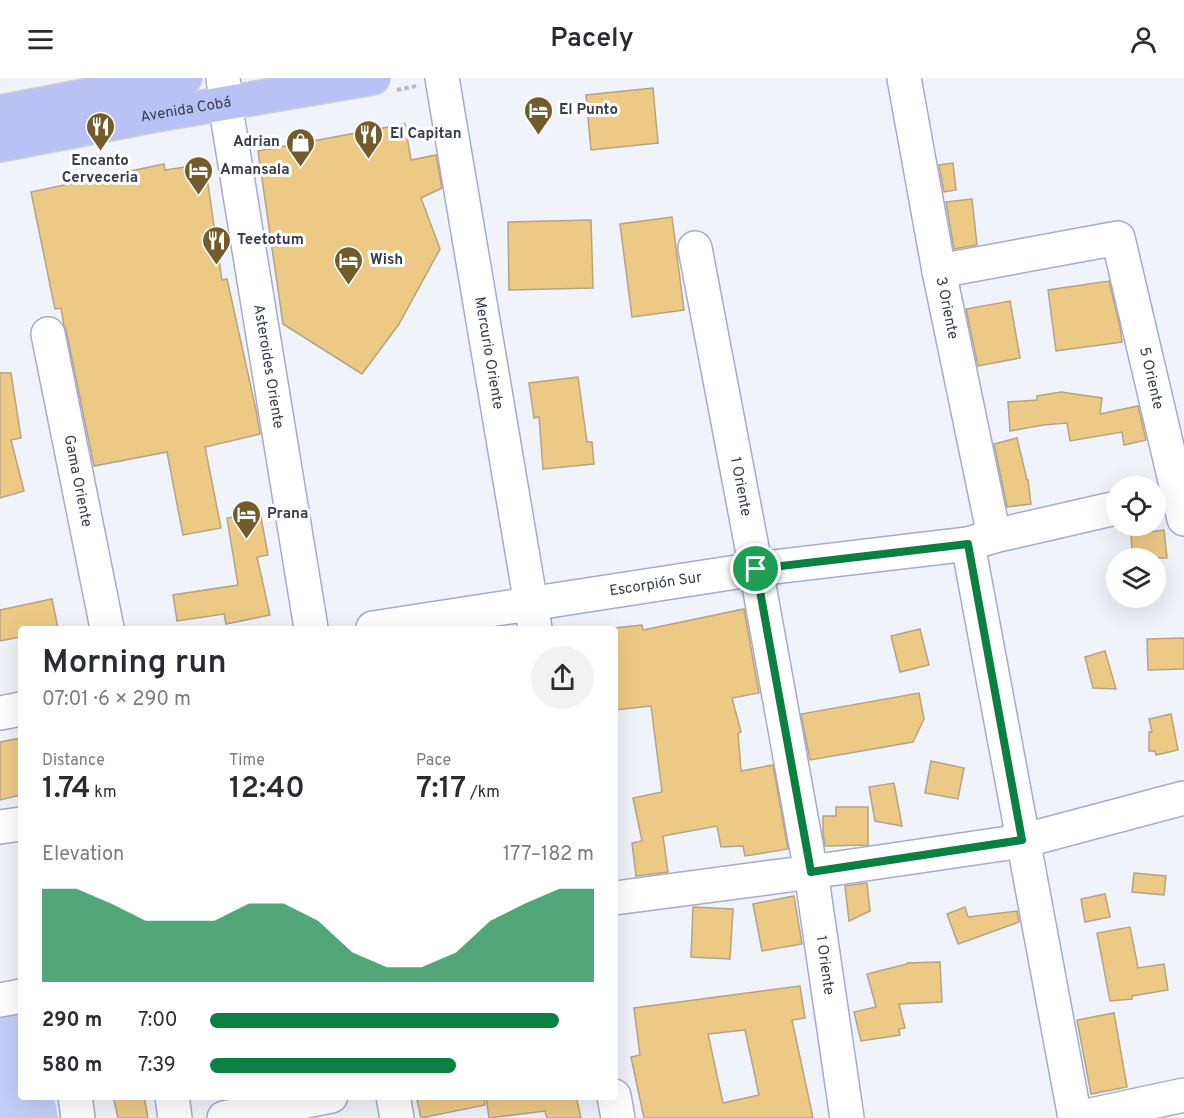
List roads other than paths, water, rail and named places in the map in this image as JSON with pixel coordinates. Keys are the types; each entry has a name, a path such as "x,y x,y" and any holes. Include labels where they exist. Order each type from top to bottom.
{"main road":[{"path":"0,112 152,80 185,78"},
{"name":"Avenida Cobá","path":"0,145 156,115 225,91 373,78"}],"street":[{"name":"Mercurio Oriente","path":"442,78 533,616"},
{"name":"3 Oriente","path":"904,78 939,271 981,540 1022,840 1076,1118"},
{"path":"152,80 156,115"},
{"name":"Asteroides Oriente","path":"225,91 311,626"},
{"name":"5 Oriente","path":"939,271 1118,238 1175,501"},
{"name":"1 Oriente","path":"695,248 811,872 847,1118"},
{"name":"Gama Oriente","path":"48,334 107,626"},
{"name":"Escorpión Sur","path":"400,626 533,616 756,569 981,540 1106,510"},
{"path":"0,713 18,710"},
{"path":"618,898 811,872 1022,840 1184,798"},
{"path":"0,827 18,824"},
{"path":"0,1000 18,997"},
{"path":"1076,1118 1184,1095"},
{"path":"76,1100 78,1118"},
{"path":"173,1100 175,1118"},
{"path":"224,1118 312,1100"},
{"path":"394,1100 397,1118"},
{"path":"615,1100 618,1118"}],"place":[{"name":"El Punto","path":"538,136"},
{"name":"Encanto Cerveceria","path":"100,152"},
{"name":"El Capitan","path":"369,160"},
{"name":"Adrian","path":"301,168"},
{"name":"Amansala","path":"199,196"},
{"name":"Teetotum","path":"216,266"},
{"name":"Wish","path":"349,286"},
{"name":"Prana","path":"246,540"}]}
